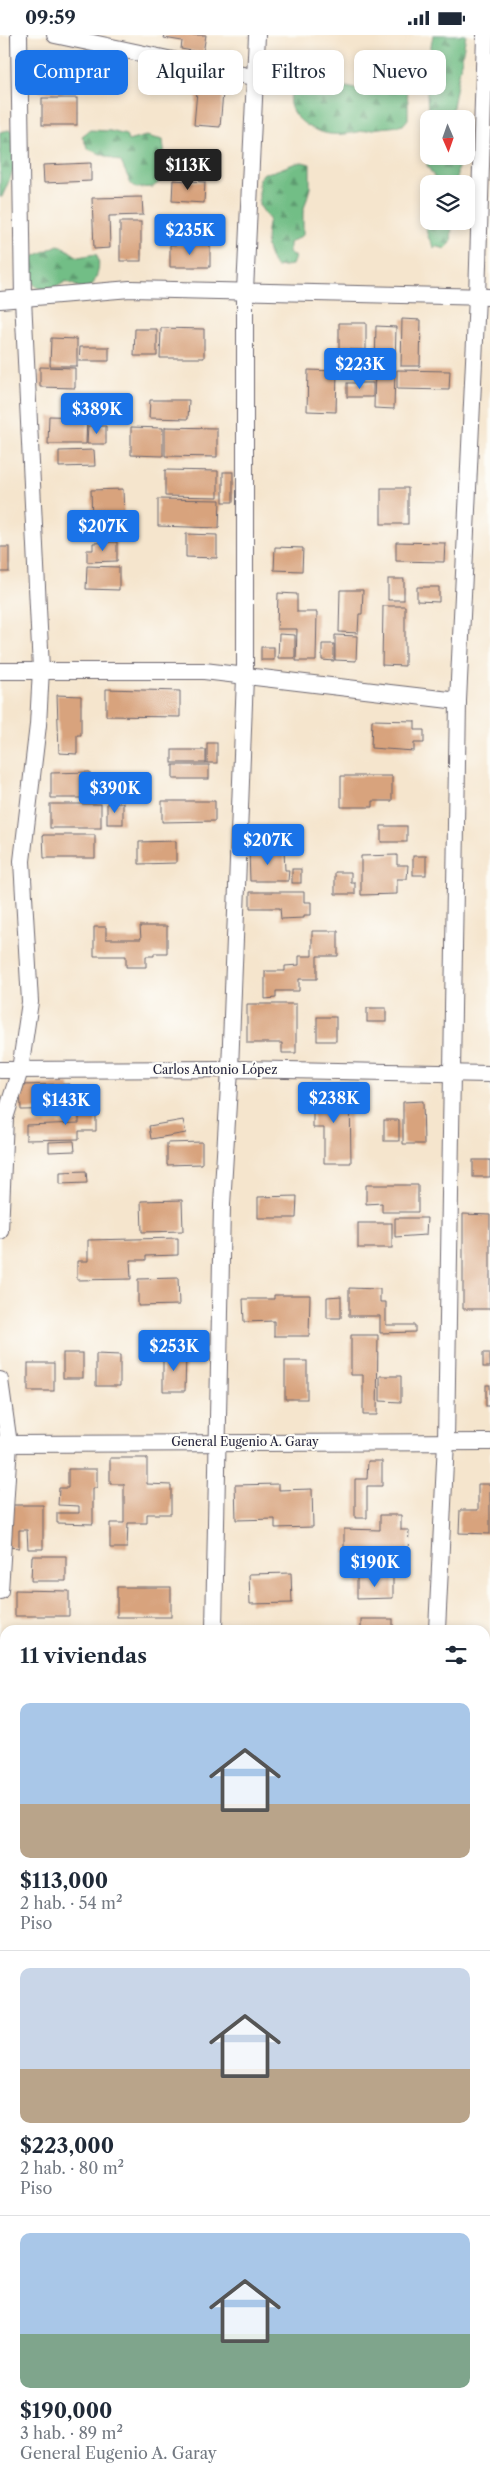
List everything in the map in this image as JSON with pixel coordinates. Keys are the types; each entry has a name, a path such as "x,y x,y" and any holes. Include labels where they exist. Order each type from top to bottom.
{"street":[{"path":"0,1231 5,1118 20,1070 30,1002 22,861 38,725 41,669 23,299 19,35"},
{"path":"55,35 253,77"},
{"path":"257,35 257,50"},
{"path":"437,1625 446,1441 450,1073 458,701 483,297 485,35"},
{"path":"214,1625 216,1442 222,1205 230,1069 245,677 244,291 256,95"},
{"path":"0,301 130,289 483,297"},
{"path":"0,671 41,669 204,671 458,701"},
{"name":"Carlos Antonio López","path":"0,1071 230,1069 490,1073"},
{"path":"0,1380 4,1444 0,1591"},
{"name":"General Eugenio A. Garay","path":"4,1444 490,1442"}],"green space":[{"path":"433,35 466,35 452,110 428,110 427,95 446,95 446,50 430,50"},
{"path":"344,87 354,89 354,95 407,95 408,119 403,125 394,127 349,134 330,134 318,131 299,119 292,111 291,95 344,95"},
{"path":"90,130 110,131 126,135 128,141 146,136 163,140 165,159 174,165 173,171 153,187 136,188 131,184 121,162 88,149 82,136"},
{"path":"13,131 14,169 2,197 0,197 0,132"},
{"path":"302,162 310,164 310,188 303,212 303,235 289,243 289,252 295,257 292,265 276,267 267,250 266,238 269,219 259,205 259,179 264,173"},
{"path":"427,165 459,165 457,175 433,175"},
{"path":"426,230 452,230 451,243 445,249 436,246 434,248"},
{"path":"58,245 78,257 96,254 99,262 98,271 91,287 84,290 66,281 51,289 41,289 33,283 29,275 29,261"}],"building":[{"path":"165,35 206,35 204,50 181,49 182,41 164,38"},
{"path":"197,95 223,95 220,127 194,125"},
{"path":"42,98 77,98 77,125 42,125"},
{"path":"91,163 91,181 44,183 43,165"},
{"path":"173,180 205,182 204,203 172,201"},
{"path":"142,197 143,215 109,216 110,248 94,249 92,198"},
{"path":"120,222 141,222 141,261 120,261"},
{"path":"210,244 210,267 170,267 170,245"},
{"path":"402,319 421,320 420,366 401,366"},
{"path":"339,323 366,323 366,350 339,349"},
{"path":"376,326 396,327 394,409 374,408"},
{"path":"161,328 204,329 204,358 160,358"},
{"path":"135,329 157,329 157,356 134,356"},
{"path":"51,338 77,339 77,366 50,366"},
{"path":"80,347 109,347 109,361 79,361"},
{"path":"40,367 75,368 75,388 40,387"},
{"path":"308,370 337,371 336,412 307,411"},
{"path":"397,370 450,371 449,390 397,389"},
{"path":"347,383 373,383 373,397 347,397"},
{"path":"150,400 189,400 188,419 149,418"},
{"path":"49,416 87,417 86,444 48,444"},
{"path":"88,426 106,426 106,444 87,444"},
{"path":"131,427 163,428 163,456 131,455"},
{"path":"165,427 217,428 217,457 165,456"},
{"path":"94,450 95,466 59,467 59,451"},
{"path":"165,470 218,471 218,497 165,496"},
{"path":"223,472 233,472 233,502 223,502"},
{"path":"381,488 408,488 408,524 381,524"},
{"path":"123,489 124,519 92,520 91,490"},
{"path":"158,499 220,500 219,528 158,526"},
{"path":"186,534 217,535 217,558 186,557"},
{"path":"117,542 117,561 87,562 87,550 93,550 93,543"},
{"path":"396,542 445,543 444,562 396,561"},
{"path":"0,547 9,547 9,572 0,572"},
{"path":"275,547 303,548 302,571 274,570"},
{"path":"87,566 119,567 119,590 86,589"},
{"path":"388,579 404,579 404,600 388,600"},
{"path":"417,587 439,587 439,602 417,601"},
{"path":"340,590 363,590 362,614 359,614 358,633 339,632"},
{"path":"278,593 297,594 297,612 317,612 316,661 296,661 297,629 277,629"},
{"path":"383,606 405,606 405,666 382,665"},
{"path":"279,634 295,635 295,658 278,658"},
{"path":"335,635 357,636 356,661 335,660"},
{"path":"322,644 334,644 334,661 322,660"},
{"path":"261,647 274,647 274,660 261,660"},
{"path":"106,689 180,691 180,717 106,716"},
{"path":"57,695 81,696 81,735 77,735 77,754 59,753"},
{"path":"372,720 415,721 415,730 424,730 424,743 414,743 414,751 371,748"},
{"path":"207,743 217,743 217,763 207,763"},
{"path":"172,750 206,750 206,763 172,763"},
{"path":"173,765 209,765 209,779 173,779"},
{"path":"90,772 91,798 51,798 51,773"},
{"path":"341,776 392,776 392,801 373,801 373,807 341,807"},
{"path":"162,801 215,801 215,821 162,822"},
{"path":"107,803 123,803 123,824 107,824"},
{"path":"50,804 101,804 101,828 50,828"},
{"path":"381,826 407,826 407,842 381,842"},
{"path":"43,835 95,835 95,858 44,858"},
{"path":"176,841 176,863 139,864 139,842"},
{"path":"249,851 284,851 285,870 289,870 288,881 250,881"},
{"path":"397,855 397,865 408,865 407,879 397,879 397,894 361,895 361,856"},
{"path":"413,856 426,856 426,875 413,875"},
{"path":"292,869 301,869 301,883 292,883"},
{"path":"335,872 351,872 351,883 355,883 355,894 335,894"},
{"path":"250,892 304,892 304,902 311,902 311,915 304,915 304,918 281,919 280,908 250,908"},
{"path":"140,926 167,926 167,953 154,953 154,956 146,956 146,967 126,967 126,956 94,956 94,927 106,927 106,939 141,939"},
{"path":"312,931 338,931 338,956 317,956 317,979 299,979 299,991 276,991 276,998 265,999 265,971 285,971 285,966 299,965 299,956 312,956"},
{"path":"247,1004 296,1004 296,1053 282,1053 282,1043 247,1043"},
{"path":"367,1008 386,1008 386,1022 367,1022"},
{"path":"317,1017 336,1017 336,1041 317,1041"},
{"path":"69,1084 70,1109 21,1110 20,1085"},
{"path":"350,1091 351,1163 324,1163 324,1128 313,1128 313,1092"},
{"path":"423,1101 424,1144 403,1144 403,1102"},
{"path":"79,1102 96,1102 96,1131 79,1131 79,1139 26,1140 26,1125 79,1123"},
{"path":"183,1120 186,1133 151,1139 149,1126"},
{"path":"384,1120 399,1120 399,1141 384,1141"},
{"path":"74,1141 75,1151 49,1152 49,1142"},
{"path":"202,1142 202,1164 167,1165 167,1143"},
{"path":"473,1160 490,1160 490,1177 473,1177"},
{"path":"86,1171 87,1183 60,1184 60,1172"},
{"path":"366,1185 418,1185 418,1212 382,1212 382,1203 366,1204"},
{"path":"297,1196 296,1218 258,1218 258,1197"},
{"path":"182,1200 183,1231 142,1232 141,1201"},
{"path":"463,1214 490,1215 490,1309 463,1309"},
{"path":"395,1218 427,1218 426,1235 395,1237"},
{"path":"358,1223 392,1223 392,1248 358,1248"},
{"path":"178,1238 178,1255 146,1256 146,1260 130,1260 131,1279 77,1280 77,1261 88,1261 88,1240"},
{"path":"178,1278 179,1305 138,1306 138,1279"},
{"path":"349,1288 380,1289 380,1302 386,1302 386,1325 415,1325 415,1332 380,1333 380,1316 349,1316"},
{"path":"274,1295 310,1295 309,1336 274,1336 274,1321 244,1322 243,1299 274,1299"},
{"path":"341,1296 341,1318 327,1318 327,1297"},
{"path":"351,1335 378,1335 377,1415 363,1415 363,1375 351,1375"},
{"path":"163,1352 186,1353 185,1391 163,1391"},
{"path":"63,1353 83,1353 83,1378 63,1378"},
{"path":"483,1353 490,1353 490,1367 483,1367"},
{"path":"96,1354 120,1355 120,1386 96,1386"},
{"path":"285,1361 307,1361 307,1399 285,1399"},
{"path":"28,1363 54,1363 54,1391 28,1391"},
{"path":"380,1376 401,1376 401,1402 380,1401"},
{"path":"486,1385 490,1385 490,1406 486,1406"},
{"path":"110,1458 147,1458 147,1484 171,1485 171,1514 147,1514 147,1523 128,1523 127,1548 110,1548 110,1523 124,1523 124,1484 110,1484"},
{"path":"368,1461 382,1461 382,1486 367,1486 367,1518 355,1518 355,1479 367,1479"},
{"path":"68,1469 97,1469 97,1488 93,1488 93,1524 57,1523 57,1513 79,1513 79,1506 58,1505 59,1488 68,1488"},
{"path":"279,1484 279,1490 312,1489 313,1527 275,1528 275,1519 236,1520 235,1485"},
{"path":"478,1484 490,1484 490,1534 459,1533 460,1510 478,1510"},
{"path":"8,1505 43,1505 43,1549 28,1549 27,1530 19,1530 19,1548 7,1547"},
{"path":"380,1515 401,1515 401,1530 409,1530 408,1552 344,1552 344,1529 380,1530"},
{"path":"32,1556 66,1556 66,1581 31,1581"},
{"path":"291,1573 292,1603 250,1604 249,1574"},
{"path":"393,1577 393,1598 357,1599 357,1578"},
{"path":"117,1587 171,1587 171,1617 117,1617"},
{"path":"15,1590 69,1591 69,1616 15,1616"},
{"path":"361,1619 393,1619 393,1625 361,1625"}]}
